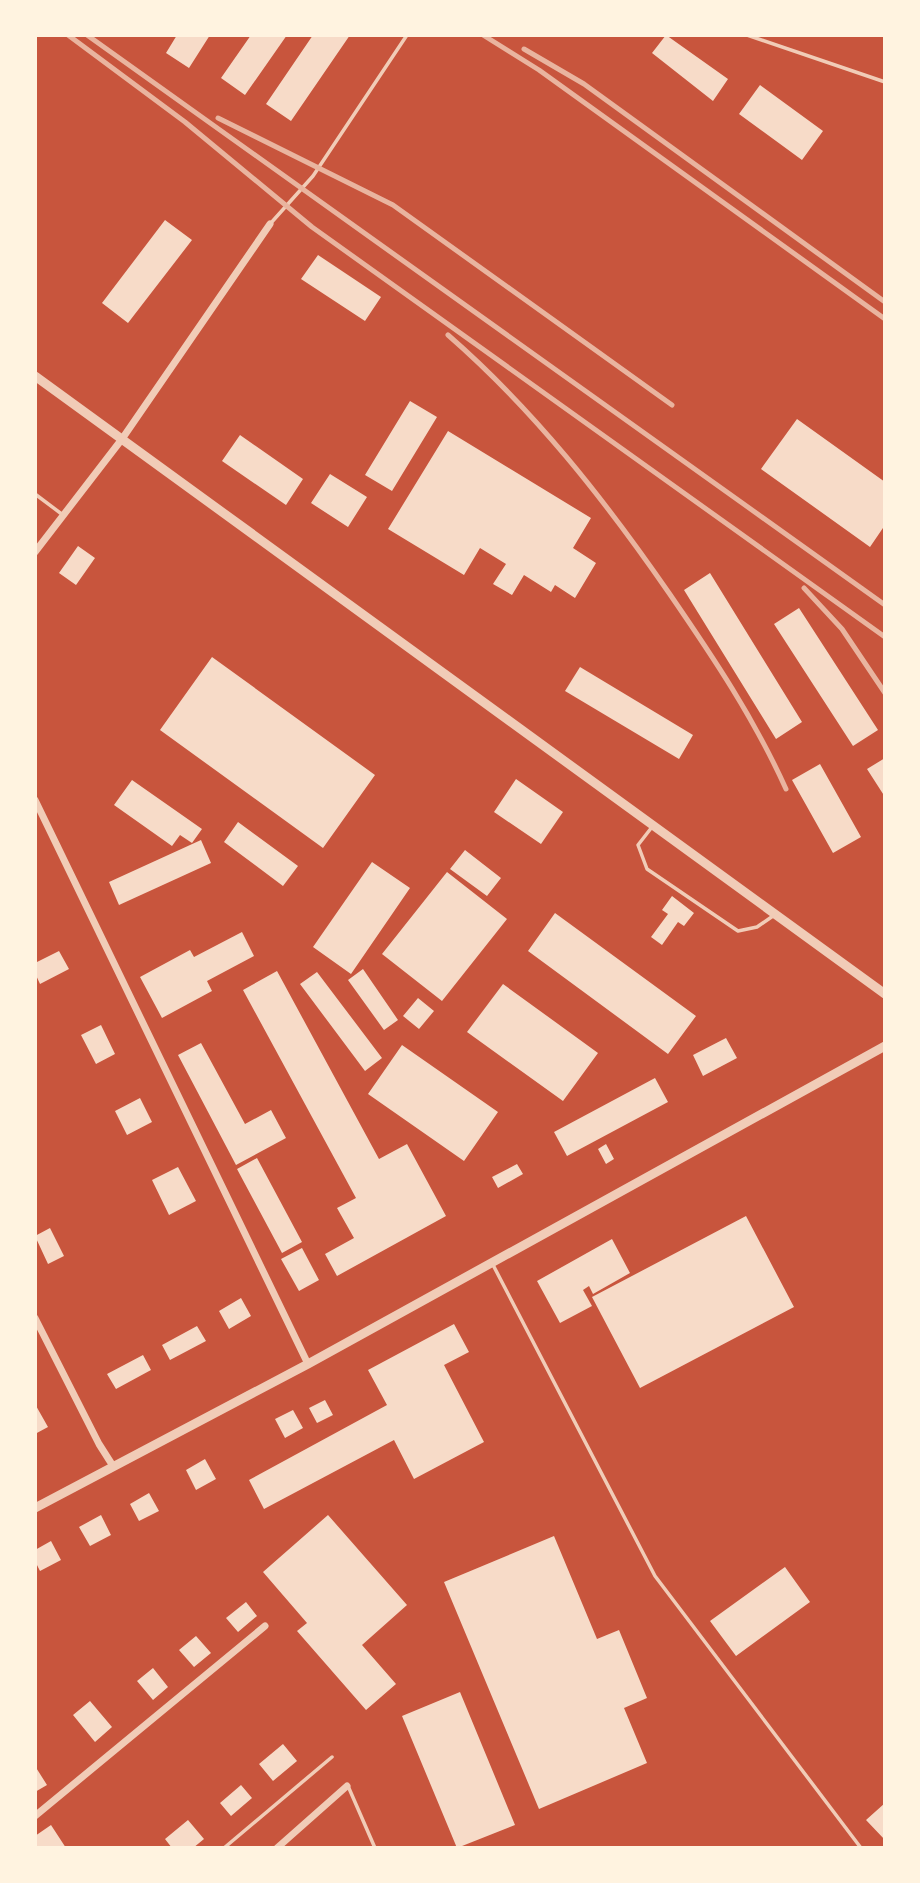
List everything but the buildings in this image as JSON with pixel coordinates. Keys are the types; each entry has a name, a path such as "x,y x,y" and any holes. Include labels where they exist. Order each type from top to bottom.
{"street":[{"path":"35,552 122,439 270,224"},
{"path":"35,376 885,994"},
{"path":"35,800 308,1364"},
{"path":"35,1507 308,1364 885,1046"},
{"path":"35,1318 99,1444 113,1466"},
{"path":"35,1816 265,1626"},
{"path":"276,1848 347,1786"}],"lane":[{"path":"270,224 313,176 407,35"},
{"path":"747,35 885,82"},
{"path":"35,495 63,515"},
{"path":"652,827 638,845 647,869 738,932 757,927 775,914"},
{"path":"492,1263 655,1576 861,1848"},
{"path":"224,1848 332,1757"},
{"path":"347,1786 375,1848"}],"railway":[{"path":"68,35 185,122 312,227 885,637"},
{"path":"87,35 885,605"},
{"path":"483,35 539,70 885,319"},
{"path":"524,49 584,84 885,302"},
{"path":"218,118 393,205 672,405"},
{"path":"448,335 539,425 619,524 732,688 786,789"},
{"path":"804,588 842,629 885,693"}]}
